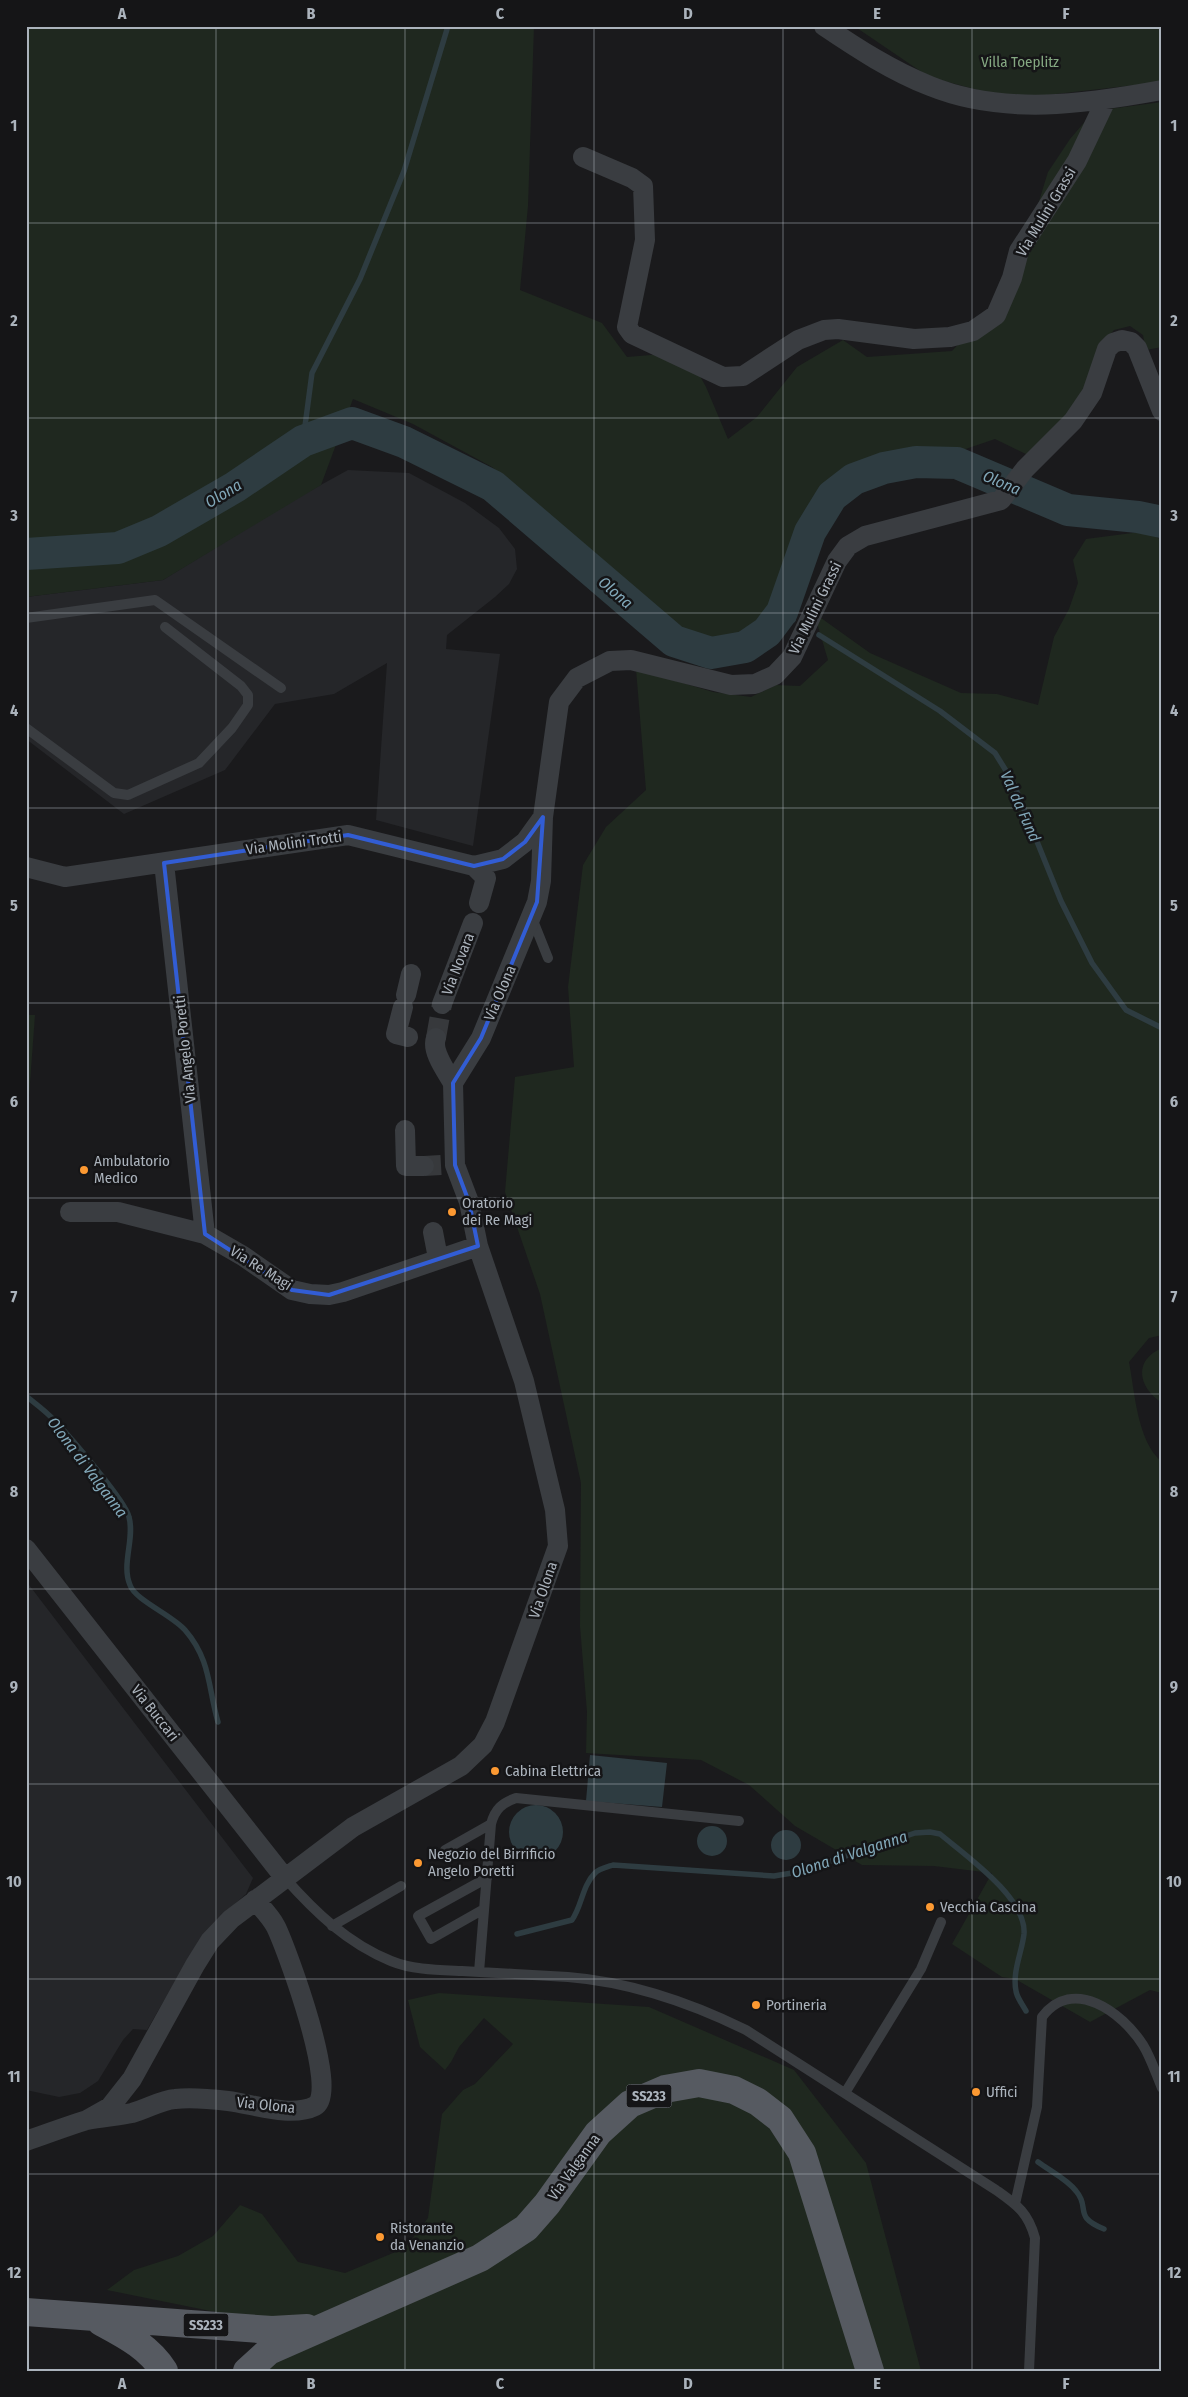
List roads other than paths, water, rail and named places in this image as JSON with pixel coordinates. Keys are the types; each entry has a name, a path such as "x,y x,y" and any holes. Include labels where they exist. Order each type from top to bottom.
{"main road":[{"name":"Via Valganna","path":"321,2327 480,2258 526,2228 547,2204 598,2133 630,2104 665,2089 699,2083 734,2090 758,2102 780,2119 802,2154 870,2371"},
{"name":"SS233","path":"26,2312 272,2330 321,2327"},
{"path":"91,2317 134,2339 158,2360 164,2371"},
{"name":"SS233","path":"247,2371 269,2351 321,2327"}],"street":[{"path":"824,26 896,70 932,87 993,102 1024,105 1106,100 1162,90"},
{"name":"Via Mulini Grassi","path":"583,157 632,178 643,186 645,240 627,327 632,334 723,376 743,376 798,340 824,330 838,329 914,339 950,337 973,331 996,315 1012,278 1019,252 1077,161 1106,100"},
{"name":"Via Mulini Grassi","path":"543,817 559,702 577,678 610,661 631,660 731,685 756,684 775,675 792,657 836,561 848,546 865,536 1001,500 1025,469 1073,420 1092,393 1107,349 1113,343 1122,340 1131,342 1137,348 1162,411"},
{"name":"Via Molini Trotti","path":"26,867 65,878 348,835 474,866 503,859 525,842 543,817"},
{"name":"Via Olona","path":"26,2141 87,2120 110,2107 132,2079 194,1965 210,1942 231,1919 353,1827 461,1766 483,1745 495,1722 558,1546 555,1510 524,1381 478,1246 469,1202 440,1166 453,1083 481,1038 537,902 541,880 543,817"},
{"name":"Via Angelo Poretti","path":"164,863 205,1234"},
{"path":"474,866 486,878 479,903"},
{"name":"Via Novara","path":"442,1004 473,923"},
{"path":"398,1040 404,1002 412,974"},
{"path":"433,1041 436,1051 453,1083"},
{"path":"405,1130 406,1166 440,1166"},
{"name":"Via Re Magi","path":"70,1212 118,1212 205,1234 243,1256 292,1290 310,1294 329,1295 343,1292 438,1258 478,1246"},
{"path":"433,1232 438,1258"},
{"name":"Via Buccari","path":"26,1549 284,1878"},
{"name":"Via Olona","path":"87,2120 132,2112 174,2099 230,2101 262,2108 293,2110 314,2106 320,2102 323,2092 319,2064 297,1979 275,1925 255,1900"}],"lane":[{"path":"26,618 155,600 281,688"},
{"path":"26,728 114,793 128,795 199,763 232,728 248,705 248,694 241,686 165,627"},
{"path":"532,917 548,958"},
{"path":"479,1972 491,1824 494,1814 502,1803 516,1798 739,1821"},
{"path":"445,1850 491,1824"},
{"path":"284,1878 310,1907 332,1926 363,1947 392,1962 423,1969 571,1978 617,1984 664,1995 703,2009 746,2030 1015,2204 1031,2223 1035,2238 1029,2371"},
{"path":"484,1909 430,1938 418,1916 487,1878"},
{"path":"332,1926 401,1886"},
{"path":"845,2093 921,1969 941,1922"},
{"path":"1015,2204 1037,2107 1042,2017 1049,2008 1065,1999 1084,1999 1118,2015 1144,2046 1162,2088"}],"waterway":[{"path":"303,441 312,373 360,279 404,171 448,26"},
{"name":"Olona","path":"26,554 118,548 159,531 235,487 303,441 352,423 404,442 493,486 674,641 711,653 745,647 767,632 782,612 810,532 832,496 854,479 884,468 916,462 957,463 1068,510 1138,517 1162,522"},
{"path":"782,612 793,620"},
{"name":"Val da Fund","path":"819,635 940,711 995,753 1013,782 1061,901 1092,963 1126,1010 1162,1028"},
{"name":"Olona di Valganna","path":"26,1396 48,1414 72,1440 126,1509 130,1525 127,1560 130,1585 133,1591 146,1602 179,1624 193,1641 200,1652 208,1675 218,1722"},
{"name":"Olona di Valganna","path":"517,1934 572,1920 591,1878 599,1870 613,1865 774,1876 798,1872 915,1833 930,1832 940,1834 978,1865 1016,1906 1022,1920 1024,1934 1016,1969 1015,1984 1018,1996 1026,2011"},
{"name":"Olona di Valganna","path":"1038,2162 1072,2187 1080,2197 1085,2216 1088,2220 1104,2229"}],"tunnel":[{"path":"436,1038 442,1004"},
{"path":"424,1166 441,1165"}],"place":[{"name":"Ambulatorio Medico","path":"84,1170"},
{"name":"Oratorio dei Re Magi","path":"452,1212"},
{"name":"Cabina Elettrica","path":"495,1771"},
{"name":"Negozio del Birrificio Angelo Poretti","path":"418,1863"},
{"name":"Vecchia Cascina","path":"930,1907"},
{"name":"Portineria","path":"756,2005"},
{"name":"Uffici","path":"976,2092"},
{"name":"Ristorante da Venanzio","path":"380,2237"}],"park label":[{"name":"Villa Toeplitz","path":"1020,62"}]}
